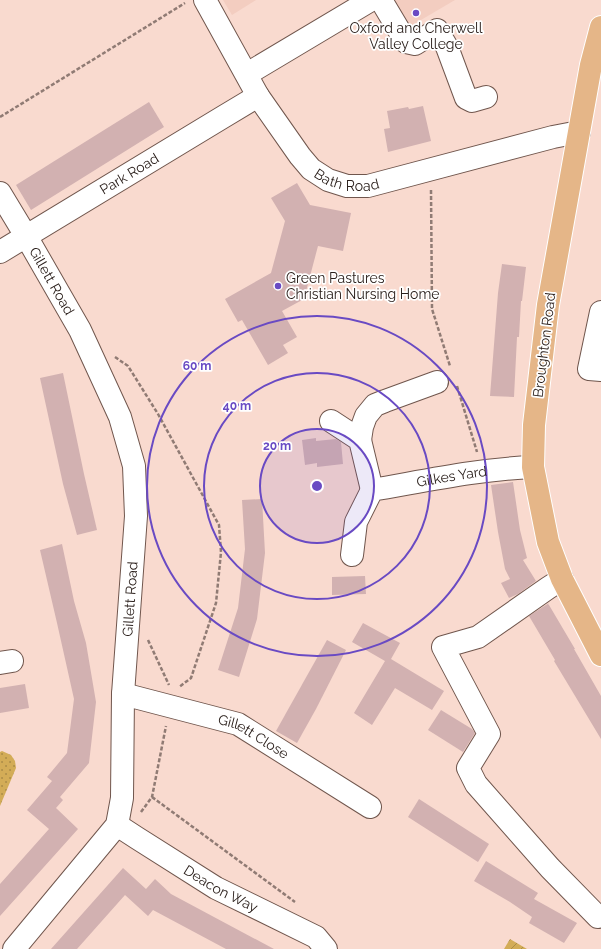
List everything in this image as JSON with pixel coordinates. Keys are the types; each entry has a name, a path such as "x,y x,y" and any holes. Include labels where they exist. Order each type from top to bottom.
{"main road":[{"name":"Broughton Road","path":"601,27 596,66 579,132 548,305 534,425 533,467 548,542 562,580 601,655"}],"street":[{"name":"Bath Road","path":"205,0 258,96 300,156 311,169 328,180 347,186 368,186 553,137 579,132"},
{"path":"246,74 371,0"},
{"path":"381,0 406,42 415,44 437,30 447,47 466,98 472,101 486,97"},
{"name":"Park Road","path":"0,252 258,96"},
{"name":"Gillett Road","path":"0,193 80,330 120,417 134,466 136,516 123,694 122,798 117,825 14,949"},
{"path":"601,312 589,369 601,370"},
{"path":"352,555 356,522 372,490 360,440 362,427 366,416 375,405 385,400 448,378"},
{"path":"331,421 360,440"},
{"name":"Gilkes Yard","path":"372,490 483,471 533,467"},
{"path":"562,580 548,588 478,637 443,647 489,734 468,768 476,784 550,868 598,917"},
{"name":"Gillett Close","path":"123,694 238,724 370,807"},
{"name":"Deacon Way","path":"117,825 216,888 316,937 326,949"}],"path":[{"path":"0,117 191,0"},
{"path":"430,170 432,309 448,378 483,471"},
{"path":"94,362 113,356 128,366 158,414 219,525 221,552 216,603 191,678 179,687"},
{"path":"152,797 299,905"}],"shaded area":[{"path":"223,0 256,0 232,15"},
{"name":"Oxford and Cherwell Valley College","path":"393,0 455,0 409,27"},
{"path":"2,751 11,755 15,761 16,768 0,806 0,752"},
{"path":"510,939 527,949 504,949"}],"building":[{"path":"149,102 164,127 31,210 16,185"},
{"path":"423,106 431,141 388,152 384,129 390,128 387,111"},
{"name":"Green Pastures Christian Nursing Home","path":"297,183 310,205 351,213 343,251 318,246 304,299 282,311 297,337 283,345 288,353 268,365 242,320 238,322 225,299 271,273 285,221 271,198"},
{"path":"502,264 526,267 521,301 519,337 517,337 514,397 490,396 498,293"},
{"path":"63,373 97,530 77,535 63,484 40,378"},
{"path":"316,438 316,441 336,439 341,442 343,464 317,467 317,463 305,465 302,440"},
{"path":"513,482 520,530 527,558 523,560 536,581 518,594 509,598 501,583 510,579 505,569 491,485"},
{"path":"262,499 265,553 257,619 239,677 218,670 238,608 245,549 242,500"},
{"path":"62,544 74,601 86,643 96,702 89,763 60,797 63,800 56,808 78,829 0,916 0,884 49,829 27,810 52,781 47,777 67,753 74,699 40,550"},
{"path":"365,576 366,594 332,595 332,577"},
{"path":"549,603 548,604 601,696 601,739 529,616"},
{"path":"363,623 400,643 391,659 444,691 432,710 395,688 372,725 354,713 385,661 352,642"},
{"path":"327,640 346,650 297,743 276,731"},
{"path":"25,684 29,708 0,713 0,688"},
{"path":"441,710 472,729 475,733 463,752 428,730"},
{"path":"419,799 489,844 478,862 408,817"},
{"path":"486,861 538,893 534,899 577,923 564,943 529,923 532,917 474,881"},
{"path":"123,868 146,889 155,879 171,894 274,949 226,949 153,910 148,916 125,895 77,949 51,949"}],"place":[{"name":"Oxford and Cherwell Valley College","path":"416,13"},
{"name":"Green Pastures Christian Nursing Home","path":"278,286"}]}
